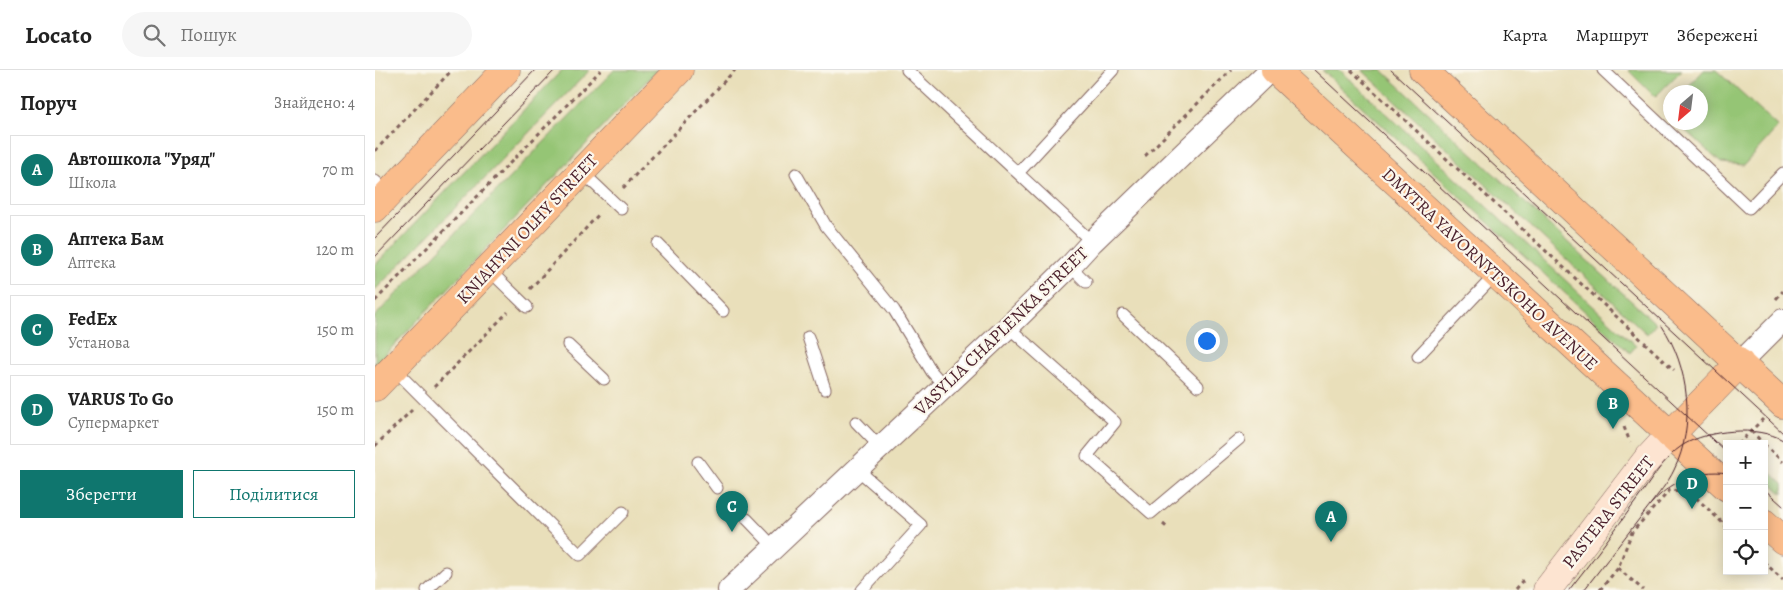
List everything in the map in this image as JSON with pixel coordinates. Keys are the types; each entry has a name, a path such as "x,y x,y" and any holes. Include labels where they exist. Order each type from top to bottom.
{"main road":[{"path":"380,194 506,70"},
{"name":"KNIAHYNI OLHY STREET","path":"384,378 679,70"},
{"name":"DMYTRA YAVORNYTSKOHO AVENUE","path":"1275,70 1724,485"},
{"path":"1423,70 1740,363 1774,410"},
{"path":"1670,435 1740,363"},
{"name":"PASTERA STREET","path":"1547,590 1646,461 1670,435"},
{"path":"1768,527 1783,540"}],"street":[{"name":"VASYLIA CHAPLENKA STREET","path":"729,590 1009,326 1092,242 1270,70"},
{"path":"1740,363 1783,320"}],"lane":[{"path":"907,70 1092,242"},
{"path":"1018,173 1113,70"},
{"path":"1603,70 1749,208 1783,173"},
{"path":"581,171 621,209"},
{"path":"796,174 826,226 894,310 932,372 945,387"},
{"path":"658,244 723,311"},
{"path":"1070,266 1086,282"},
{"path":"488,270 524,304"},
{"path":"1419,356 1496,274"},
{"path":"1123,315 1198,386"},
{"path":"1009,326 1115,422 1087,456 1151,513 1239,439"},
{"path":"808,337 825,389"},
{"path":"568,345 604,379"},
{"path":"384,378 423,398 580,555 623,512"},
{"path":"856,422 881,448"},
{"path":"698,462 717,488"},
{"path":"858,470 921,525 862,590"},
{"path":"747,519 774,547"},
{"path":"427,590 446,572"}],"path":[{"path":"375,151 453,70"},
{"path":"375,301 601,70"},
{"path":"375,446 423,398 524,304 612,200 735,70"},
{"path":"1351,70 1674,370"},
{"path":"1742,440 1774,410"},
{"path":"1751,431 1760,440"},
{"path":"1768,448 1783,462"},
{"path":"1600,590 1618,568 1632,532 1670,490 1690,492 1723,522"},
{"path":"1768,566 1783,580"},
{"path":"1618,568 1643,590"}],"green space":[{"path":"562,70 590,70 375,290 375,265"},
{"path":"614,70 657,70 375,365 375,316"},
{"path":"1322,70 1340,70 1636,346 1630,353"},
{"path":"1362,70 1382,70 1656,324 1647,334"},
{"path":"1628,70 1682,70 1667,85 1663,85 1663,89 1655,97"},
{"path":"1704,70 1716,70 1778,127 1744,165 1721,163 1685,130 1708,130 1708,85 1690,85"},
{"path":"1768,470 1783,484 1783,494 1768,481"}],"tram line":[{"path":"375,238 535,70"},
{"path":"375,257 555,70"},
{"path":"1314,70 1723,449"},
{"path":"1391,70 1783,433"},
{"path":"1650,505 1674,470 1681,453 1687,416 1686,397 1678,359 1662,326"},
{"path":"1569,590 1663,464 1683,445 1706,436 1733,431 1760,432 1783,440"},
{"path":"1584,590 1650,505 1666,490 1694,475 1723,473"},
{"path":"1768,493 1783,506"}],"place":[{"name":"Аптека Бам","path":"1613,429"},
{"name":"VARUS To Go","path":"1692,509"},
{"name":"FedEx","path":"732,532"},
{"name":"Автошкола \"Уряд\"","path":"1331,542"}]}
